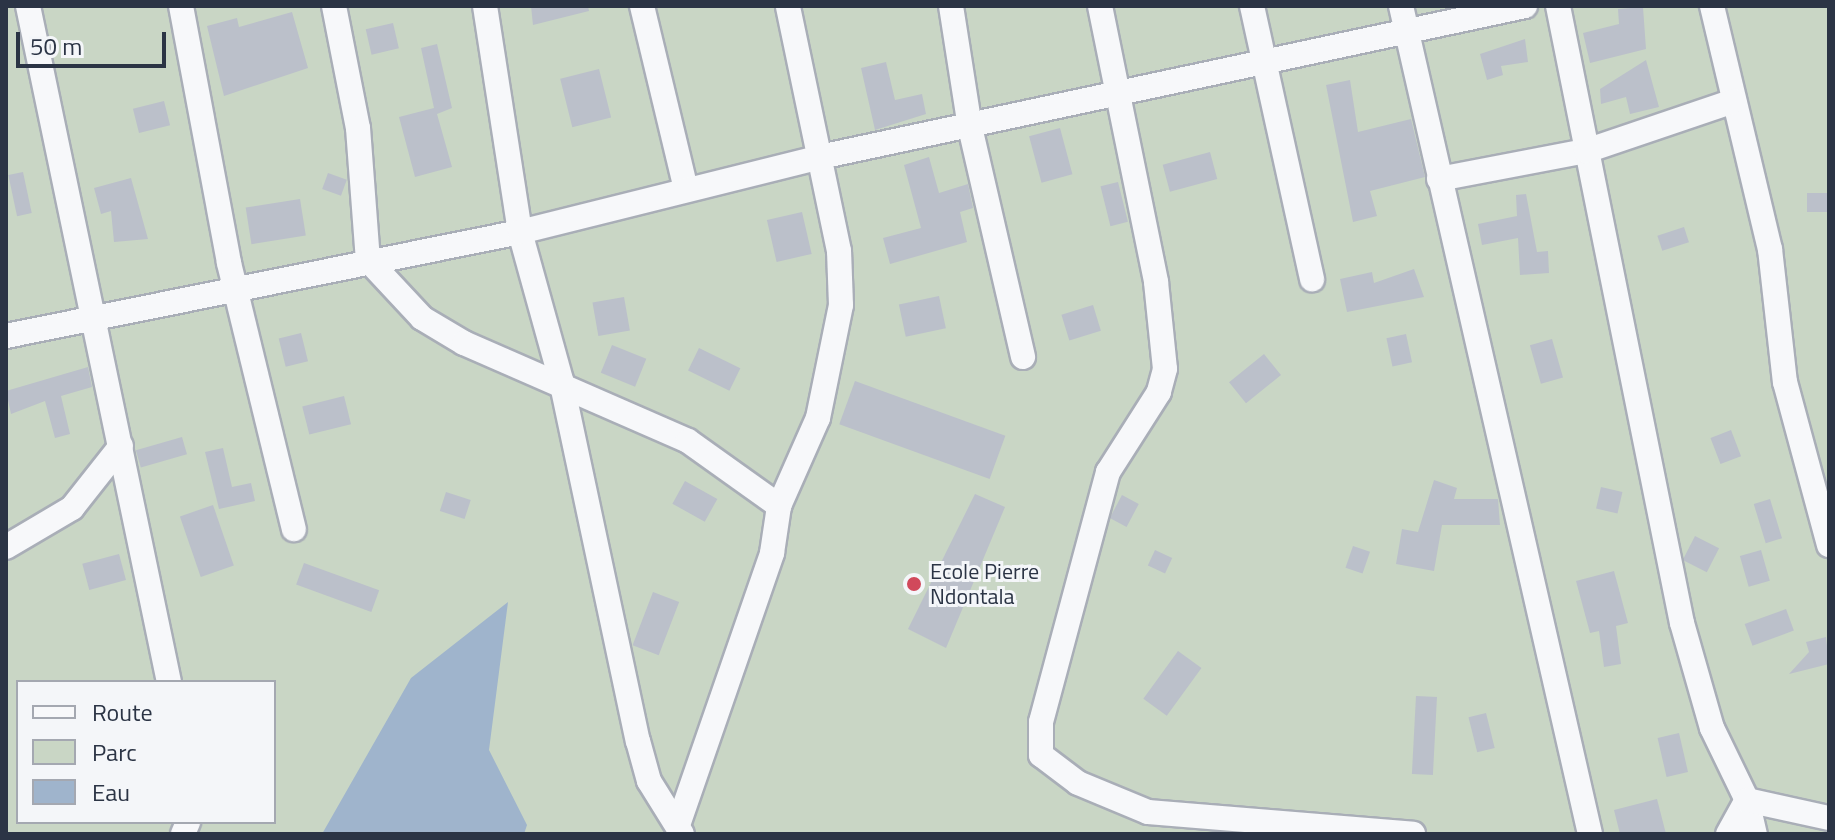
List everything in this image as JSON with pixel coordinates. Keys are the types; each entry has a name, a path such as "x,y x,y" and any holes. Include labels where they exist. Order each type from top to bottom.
{"street":[{"path":"28,6 96,316 169,680"},
{"path":"181,6 236,290 294,529"},
{"path":"334,6 358,128 373,244 368,260"},
{"path":"485,6 520,232 561,380 638,741 649,781 680,830"},
{"path":"642,6 686,189"},
{"path":"680,830 767,568 779,506 818,418 841,305 820,157 788,6"},
{"path":"951,6 970,127 1023,357"},
{"path":"1100,6 1156,282 1165,369 1159,392 1108,472 1041,722 1041,755 1078,783 1148,812 1413,834"},
{"path":"1252,6 1312,279"},
{"path":"1401,6 1590,834"},
{"path":"6,336 368,260 520,232 820,157 970,127 1264,59 1525,6"},
{"path":"1558,6 1682,623 1712,728 1747,800 1755,834"},
{"path":"1712,6 1770,249 1785,382 1829,545"},
{"path":"1439,179 1586,151 1734,101"},
{"path":"368,260 422,318 464,343 561,380 688,441 779,506"},
{"path":"6,547 72,508 121,446"},
{"path":"1747,800 1829,818"},
{"path":"1728,834 1747,800"}],"green space":[{"path":"6,6 1829,6 1829,834 6,834"}],"water":[{"path":"508,602 489,750 527,825 524,834 322,834 411,678"}],"building":[{"path":"531,6 588,6 589,11 533,25"},
{"path":"1643,7 1646,49 1590,63 1583,33 1619,24 1618,9"},
{"path":"292,12 308,68 224,96 207,26 237,18 239,27"},
{"path":"393,23 399,48 372,55 366,29"},
{"path":"1525,39 1528,62 1501,66 1503,75 1487,80 1480,54"},
{"path":"437,44 452,108 437,114 452,167 415,177 399,117 434,108 421,48"},
{"path":"1646,60 1659,107 1630,114 1626,97 1601,104 1600,89"},
{"path":"886,62 895,100 922,94 926,114 875,130 861,68"},
{"path":"599,69 611,118 572,127 560,79"},
{"path":"1350,80 1358,132 1411,119 1425,177 1370,191 1377,216 1353,222 1326,85"},
{"path":"164,101 170,125 139,133 133,109"},
{"path":"1060,128 1072,174 1042,183 1029,136"},
{"path":"1210,152 1217,179 1170,192 1163,165"},
{"path":"929,157 939,193 968,184 973,208 960,212 967,242 890,264 883,238 921,228 904,165"},
{"path":"23,172 32,213 17,216 8,175"},
{"path":"328,173 347,180 341,196 322,189"},
{"path":"131,178 148,239 114,242 111,211 101,214 94,188"},
{"path":"1118,182 1128,222 1110,226 1101,186"},
{"path":"1807,193 1829,193 1829,212 1807,212"},
{"path":"1526,194 1537,252 1548,251 1549,273 1520,275 1518,238 1482,245 1478,224 1517,216 1516,195"},
{"path":"300,199 306,236 251,244 246,208"},
{"path":"802,212 812,254 777,262 767,220"},
{"path":"1684,227 1689,242 1662,251 1657,236"},
{"path":"1414,269 1424,297 1347,312 1340,279 1372,272 1374,283"},
{"path":"939,296 946,328 906,337 899,305"},
{"path":"624,297 630,330 598,336 592,303"},
{"path":"1093,305 1101,331 1069,340 1061,315"},
{"path":"301,333 308,361 286,367 279,339"},
{"path":"1406,334 1412,362 1392,367 1386,338"},
{"path":"1552,339 1563,377 1541,384 1530,345"},
{"path":"612,345 646,359 635,387 601,373"},
{"path":"699,348 740,368 729,391 688,370"},
{"path":"1264,354 1281,375 1246,403 1229,382"},
{"path":"88,367 92,387 61,396 70,434 55,438 45,401 11,414 6,391"},
{"path":"855,381 1005,436 990,479 839,424"},
{"path":"344,396 351,424 309,435 302,406"},
{"path":"1731,430 1741,456 1720,464 1710,438"},
{"path":"182,437 187,454 141,468 136,450"},
{"path":"223,448 232,487 251,483 255,501 219,509 205,452"},
{"path":"1434,480 1457,488 1454,499 1498,499 1500,525 1442,525 1434,571 1396,564 1402,529 1418,532"},
{"path":"685,481 717,499 705,522 672,504"},
{"path":"1601,487 1622,492 1617,513 1596,508"},
{"path":"446,492 471,500 465,519 440,511"},
{"path":"975,494 1005,507 946,648 908,629"},
{"path":"1122,495 1139,504 1127,527 1110,518"},
{"path":"1770,499 1782,538 1766,543 1754,504"},
{"path":"213,505 234,566 201,577 180,516"},
{"path":"1695,536 1719,548 1707,572 1683,560"},
{"path":"1353,546 1370,552 1363,574 1346,568"},
{"path":"1155,550 1172,558 1165,573 1148,565"},
{"path":"1761,550 1770,581 1749,587 1740,556"},
{"path":"119,554 126,580 89,590 82,564"},
{"path":"304,563 379,590 371,612 296,585"},
{"path":"1614,571 1628,623 1616,626 1621,664 1604,667 1599,631 1590,633 1576,581"},
{"path":"653,592 679,602 659,655 633,645"},
{"path":"1786,609 1794,631 1753,646 1745,624"},
{"path":"1826,637 1829,664 1789,674 1809,652 1806,642"},
{"path":"1178,651 1201,668 1167,716 1143,699"},
{"path":"1416,696 1437,697 1433,775 1412,774"},
{"path":"1486,713 1495,748 1477,752 1469,717"},
{"path":"1679,733 1688,772 1667,777 1658,738"},
{"path":"1657,799 1666,834 1620,834 1614,810"}],"place":[{"name":"Ecole Pierre Ndontala","path":"914,584"}]}
